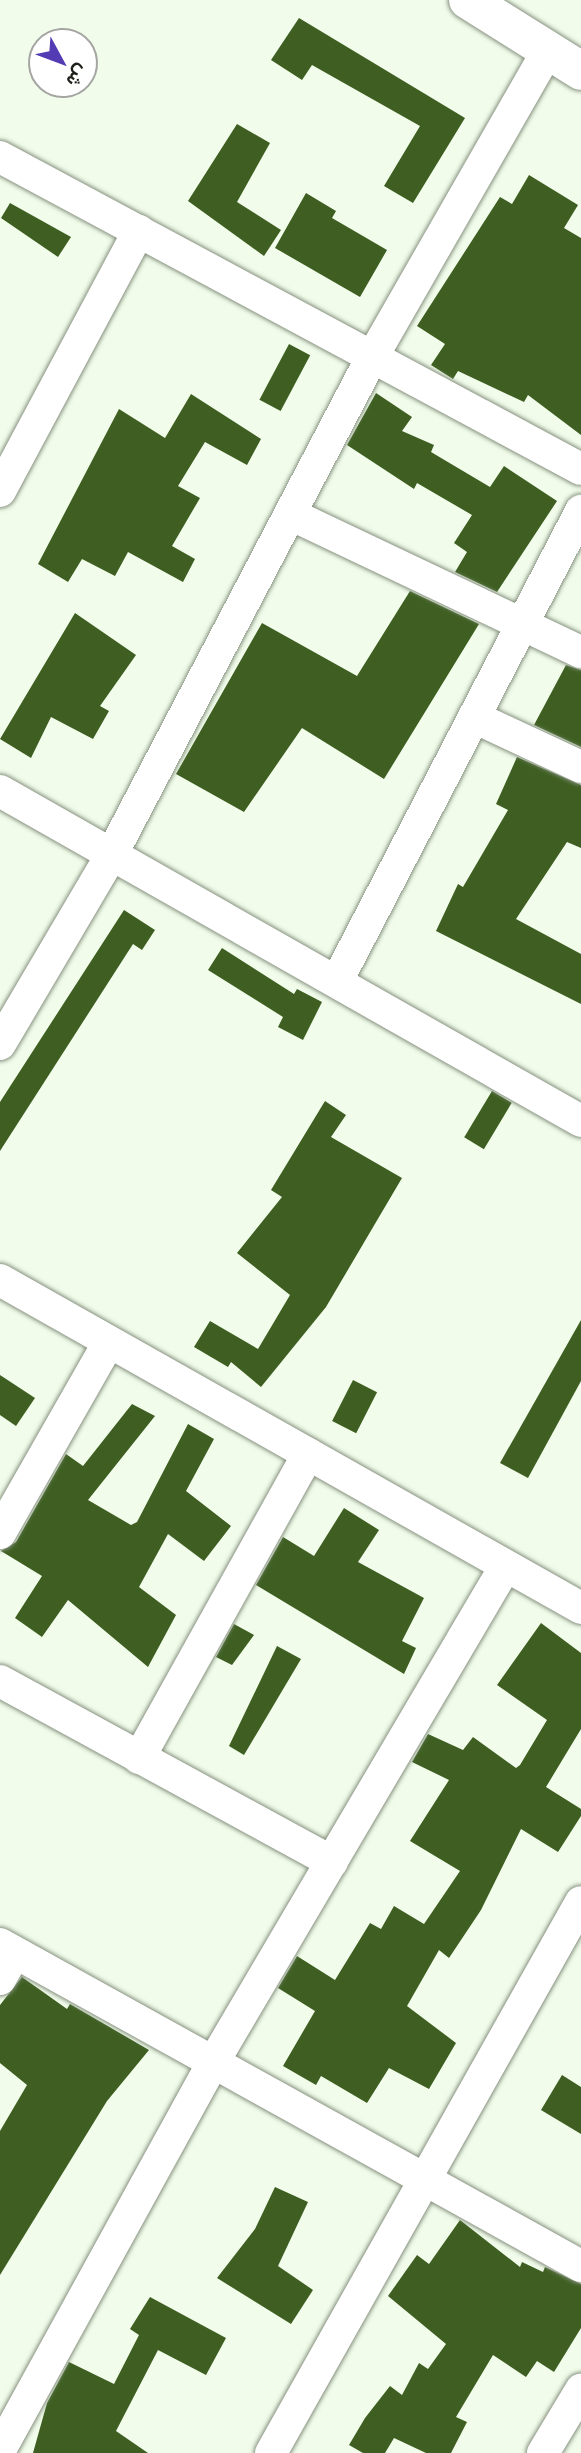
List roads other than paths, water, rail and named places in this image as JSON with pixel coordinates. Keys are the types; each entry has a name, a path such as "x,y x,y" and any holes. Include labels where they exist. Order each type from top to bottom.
{"main road":[{"path":"468,0 581,71"}],"street":[{"path":"0,1044 113,852 370,361 548,50"},
{"path":"0,157 370,361 581,469"},
{"path":"2,484 139,232"},
{"path":"337,981 581,511"},
{"path":"290,514 581,652"},
{"path":"474,717 581,767"},
{"path":"0,791 113,852 581,1121"},
{"path":"0,1280 108,1344 581,1608"},
{"path":"0,1533 108,1344"},
{"path":"139,1758 308,1454"},
{"path":"0,2451 214,2061 505,1567"},
{"path":"0,1681 332,1862"},
{"path":"271,2453 581,1902"},
{"path":"5,1959 214,2061 581,2266"},
{"path":"544,2453 577,2407"}]}
